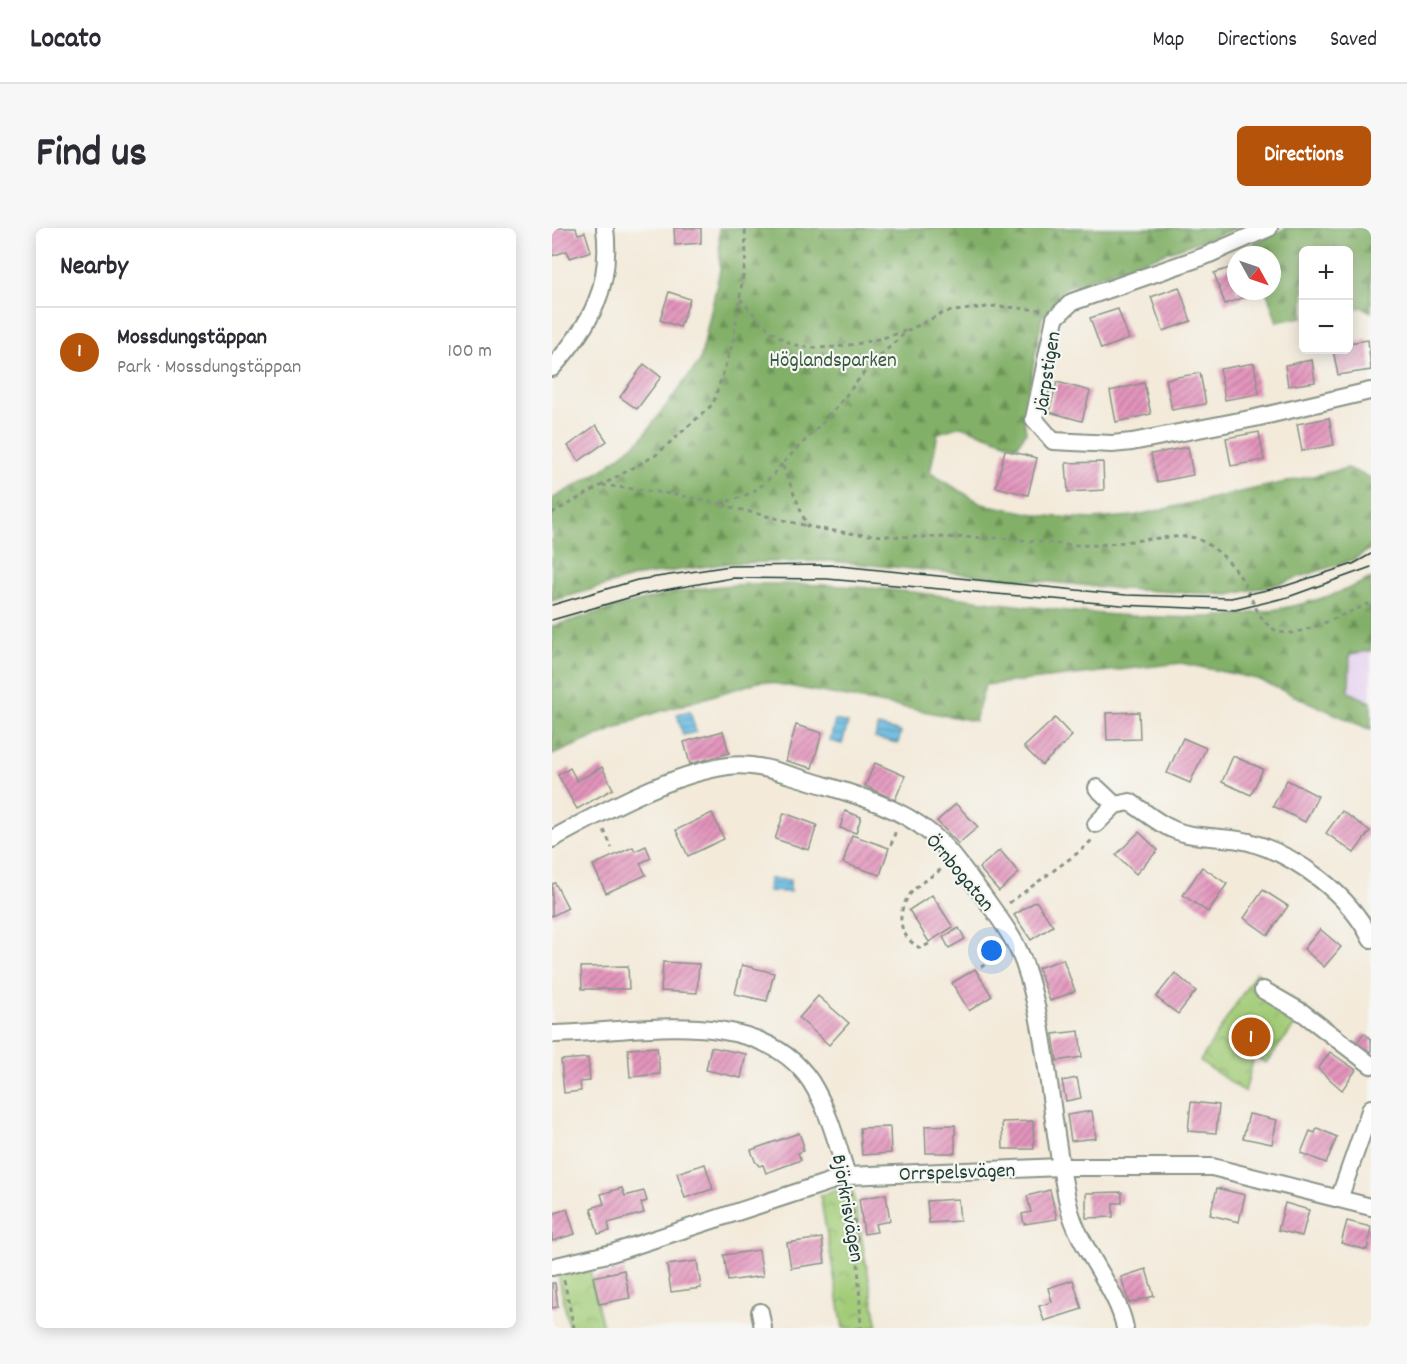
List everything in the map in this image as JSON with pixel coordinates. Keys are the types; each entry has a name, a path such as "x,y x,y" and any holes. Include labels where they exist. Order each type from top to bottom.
{"street":[{"path":"552,368 577,340 594,311 603,285 608,255 605,228"},
{"name":"Järpstigen","path":"1269,228 1205,256 1072,302 1055,318 1034,419 1053,441 1112,444 1255,418 1370,392"},
{"name":"Örnbogatan","path":"552,839 618,803 676,781 728,766 766,768 890,808 930,833 955,859 995,913 1024,962 1038,1019 1059,1167 1070,1212 1125,1328"},
{"path":"1097,788 1115,806"},
{"path":"1096,824 1115,806 1130,802 1171,829 1191,835 1247,841 1282,854 1345,901 1371,939"},
{"path":"1263,990 1303,1013 1371,1065"},
{"name":"Björkrisvägen","path":"552,1034 683,1027 733,1032 757,1040 796,1064 810,1081 827,1112 848,1176"},
{"path":"1339,1199 1371,1108"},
{"name":"Orrspelsvägen","path":"557,1266 612,1253 848,1176 1059,1167 1212,1167 1371,1207"}],"path":[{"path":"552,513 656,455 713,404 733,342 746,256 745,228"},
{"path":"739,298 769,329 788,343 812,348 879,341 907,331 945,312 996,306 1035,308 1049,312"},
{"path":"718,504 750,495 766,484 782,464 832,413 871,364 907,331"},
{"path":"782,464 807,526"},
{"path":"600,485 679,495 835,532 869,535 999,538 1094,546 1193,537 1214,548 1237,571 1249,591 1252,606 1274,629 1290,633 1371,603"},
{"path":"995,913 1079,852 1095,837 1096,824"},
{"path":"929,944 920,948 911,943 900,926 900,917 911,893 955,859"},
{"path":"981,967 1016,946"},
{"name":"Björkrisvägen","path":"848,1176 857,1239 861,1328"},
{"path":"557,1266 574,1328"}],"shaded area":[{"path":"1371,651 1371,702 1349,692 1350,654"}],"green space":[{"name":"Höglandsparken","path":"719,228 1238,228 1065,288 1042,318 1024,417 1026,432 1017,446 961,426 938,433 930,473 982,504 1045,516 1093,519 1133,516 1348,468 1371,478 1371,549 1352,560 1281,583 1229,595 1123,589 829,561 730,563 638,576 552,601 552,499 601,471 641,439 700,361 720,270"},
{"path":"1286,228 1364,228 1371,231 1371,312 1362,307 1353,309 1353,246 1299,246 1299,318 1277,322 1269,300 1281,300 1281,246 1251,245"},
{"path":"1371,578 1371,651 1350,654 1349,692 1371,702 1371,730 1257,679 1181,663 985,685 975,721 762,681 645,716 552,755 552,626 664,595 733,585 824,585 1103,614 1175,617 1244,614 1310,602"},
{"path":"1256,972 1371,1059 1371,1076 1368,1067 1301,1017 1266,1063 1254,1056 1245,1092 1200,1061"},
{"path":"852,1186 878,1328 843,1328 820,1195"},
{"path":"589,1267 603,1328 569,1328 558,1274"}],"water":[{"path":"690,711 696,732 683,735 677,714"},
{"path":"835,720 848,723 842,744 830,741"},
{"path":"878,726 901,732 898,743 875,738"},
{"path":"769,879 790,880 790,892 768,891"}],"building":[{"path":"552,228 576,228 578,234 585,232 591,251 570,258 567,251 552,256"},
{"path":"674,228 701,228 701,243 675,245"},
{"path":"1227,269 1227,300 1236,300 1225,304 1214,273"},
{"path":"1179,287 1191,321 1163,331 1151,297"},
{"path":"669,292 690,299 680,327 660,320"},
{"path":"1118,309 1129,339 1101,349 1090,318"},
{"path":"1368,340 1371,370 1338,375 1334,354 1353,354 1353,342"},
{"path":"1312,360 1315,382 1288,386 1285,365"},
{"path":"1254,363 1259,394 1225,400 1220,369"},
{"path":"644,364 661,377 637,409 620,397"},
{"path":"1200,373 1206,404 1172,410 1166,379"},
{"path":"1057,382 1090,391 1082,421 1049,412"},
{"path":"1144,383 1151,414 1116,422 1110,391"},
{"path":"1329,418 1334,445 1302,451 1297,424"},
{"path":"596,425 607,441 579,461 568,446"},
{"path":"1259,432 1264,460 1231,466 1226,438"},
{"path":"1188,447 1193,475 1157,482 1151,454"},
{"path":"1005,450 1037,458 1028,495 996,487"},
{"path":"1103,462 1104,490 1068,492 1066,463"},
{"path":"1139,712 1140,739 1107,740 1106,713"},
{"path":"1055,718 1072,736 1042,765 1024,747"},
{"path":"796,725 822,733 812,768 786,761"},
{"path":"723,731 729,753 690,764 684,742"},
{"path":"1183,738 1206,748 1190,783 1167,773"},
{"path":"1233,756 1263,769 1251,795 1222,782"},
{"path":"875,763 905,776 895,800 865,786"},
{"path":"602,767 613,789 577,809 558,775 570,768 577,781"},
{"path":"1287,780 1318,796 1305,822 1273,806"},
{"path":"956,804 978,827 958,844 937,821"},
{"path":"845,811 861,817 856,833 840,828"},
{"path":"1342,811 1370,831 1354,853 1326,833"},
{"path":"712,813 724,839 688,856 676,830"},
{"path":"784,813 817,825 809,850 775,839"},
{"path":"1139,832 1158,850 1136,874 1116,855"},
{"path":"852,835 889,848 880,875 843,863"},
{"path":"646,846 651,858 640,863 646,875 606,893 593,865 633,847 635,851"},
{"path":"1000,850 1019,873 999,891 979,868"},
{"path":"1202,867 1227,884 1208,912 1183,895"},
{"path":"555,883 568,908 552,916 552,884"},
{"path":"1263,890 1288,906 1268,935 1244,918"},
{"path":"932,895 953,927 929,942 909,910"},
{"path":"1036,901 1053,926 1031,940 1014,915"},
{"path":"959,928 965,939 949,948 943,937"},
{"path":"1320,929 1341,947 1324,967 1304,949"},
{"path":"1063,959 1075,991 1050,1001 1038,968"},
{"path":"663,962 699,964 697,993 661,991"},
{"path":"742,965 774,973 767,1001 735,994"},
{"path":"628,966 629,989 582,989 581,967"},
{"path":"975,969 992,996 969,1011 952,983"},
{"path":"1175,973 1196,991 1178,1014 1156,997"},
{"path":"818,996 849,1023 829,1045 799,1018"},
{"path":"1079,1031 1082,1057 1057,1061 1053,1034"},
{"path":"1364,1033 1371,1039 1371,1057 1355,1045"},
{"path":"657,1047 660,1074 630,1077 628,1049"},
{"path":"711,1047 746,1054 741,1078 706,1070"},
{"path":"1330,1052 1356,1070 1342,1090 1318,1069"},
{"path":"588,1058 590,1081 580,1082 581,1091 564,1093 561,1060"},
{"path":"1077,1078 1081,1098 1066,1101 1062,1081"},
{"path":"1191,1102 1219,1105 1216,1133 1188,1131"},
{"path":"1092,1111 1096,1138 1071,1141 1067,1115"},
{"path":"1249,1114 1277,1120 1272,1144 1243,1138"},
{"path":"1033,1121 1034,1149 1003,1149 1002,1122"},
{"path":"955,1125 955,1153 926,1153 925,1126"},
{"path":"890,1127 891,1153 862,1155 860,1128"},
{"path":"1317,1128 1337,1137 1326,1163 1301,1153 1310,1131 1315,1133"},
{"path":"799,1133 803,1144 803,1151 798,1153 801,1160 766,1173 763,1165 759,1166 755,1161 751,1150"},
{"path":"705,1164 713,1189 685,1198 677,1173"},
{"path":"622,1188 625,1196 644,1191 647,1201 641,1203 644,1213 608,1223 610,1231 598,1234 591,1208 604,1204 601,1194"},
{"path":"1217,1188 1245,1195 1239,1222 1210,1215"},
{"path":"1050,1190 1057,1219 1024,1224 1022,1214 1031,1212 1027,1196"},
{"path":"1122,1192 1122,1203 1113,1203 1113,1217 1086,1218 1086,1193"},
{"path":"886,1194 890,1221 875,1224 877,1232 864,1234 859,1199"},
{"path":"958,1199 960,1221 929,1223 927,1201"},
{"path":"1285,1203 1309,1210 1302,1236 1278,1230"},
{"path":"567,1209 575,1234 552,1241 552,1214"},
{"path":"1347,1221 1371,1227 1367,1250 1341,1243"},
{"path":"822,1238 825,1263 791,1268 787,1243"},
{"path":"759,1250 763,1276 728,1281 724,1255"},
{"path":"697,1261 701,1288 671,1292 667,1265"},
{"path":"1146,1269 1154,1296 1129,1303 1121,1277"},
{"path":"624,1270 630,1298 599,1304 593,1277"},
{"path":"1073,1280 1082,1309 1044,1321 1039,1306 1052,1302 1048,1288"},
{"path":"552,1283 555,1283 558,1307 552,1308"}],"tram line":[{"path":"552,605 637,580 730,566 830,565 1126,595 1231,598 1285,586 1353,564 1371,554"},
{"path":"552,620 642,594 732,578 827,579 1121,605 1235,610 1288,597 1371,567"}],"place":[{"name":"Mossdungstäppan","path":"1251,1037"}]}
